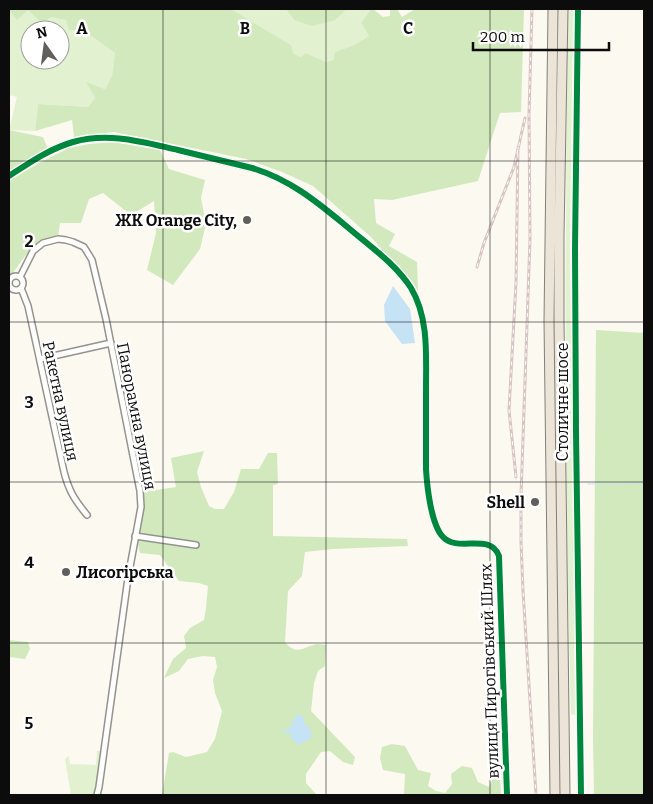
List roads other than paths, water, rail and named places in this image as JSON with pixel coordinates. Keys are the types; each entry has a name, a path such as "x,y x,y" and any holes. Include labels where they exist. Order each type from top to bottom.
{"highway":[{"name":"Столичне шосе","path":"553,9 550,330 555,795"},
{"name":"Столичне шосе","path":"563,9 559,320 565,795"}],"street":[{"name":"Столичне шосе","path":"578,9 575,257 581,795"},
{"name":"вулиця Пирогівський Шлях","path":"9,176 50,151 70,143 91,138 119,138 231,162 262,171 293,185 321,205 390,263 407,282 416,297 422,314 425,336 426,469 427,485 436,525 441,535 451,542 486,544 495,548 500,560 507,795"},
{"name":"Панорамна вулиця","path":"20,277 33,251 43,243 58,239 84,247 92,260 140,491 141,507 128,578 100,787 97,795"},
{"path":"20,277 23,282 21,288 15,290 9,285 11,278 20,277"},
{"name":"Ракетна вулиця","path":"21,288 28,306 68,486 76,502 87,515"},
{"path":"40,359 110,343"},
{"path":"136,536 196,545"}],"water":[{"path":"393,286 410,309 415,343 402,344 385,321 384,305"},
{"path":"297,713 304,718 304,722 311,733 311,738 298,745 290,737 290,733 283,733 283,731 290,728"}],"waterway":[{"path":"588,484 644,483"}],"railway":[{"path":"532,9 529,115 530,239 521,542 536,795"},
{"path":"477,267 484,243 514,167 525,118"},
{"path":"516,477 509,410 516,283 518,147"}],"place":[{"name":"ЖК Orange City,","path":"247,220"},
{"name":"Shell","path":"535,502"},
{"name":"Лисогірська","path":"66,572"}]}
